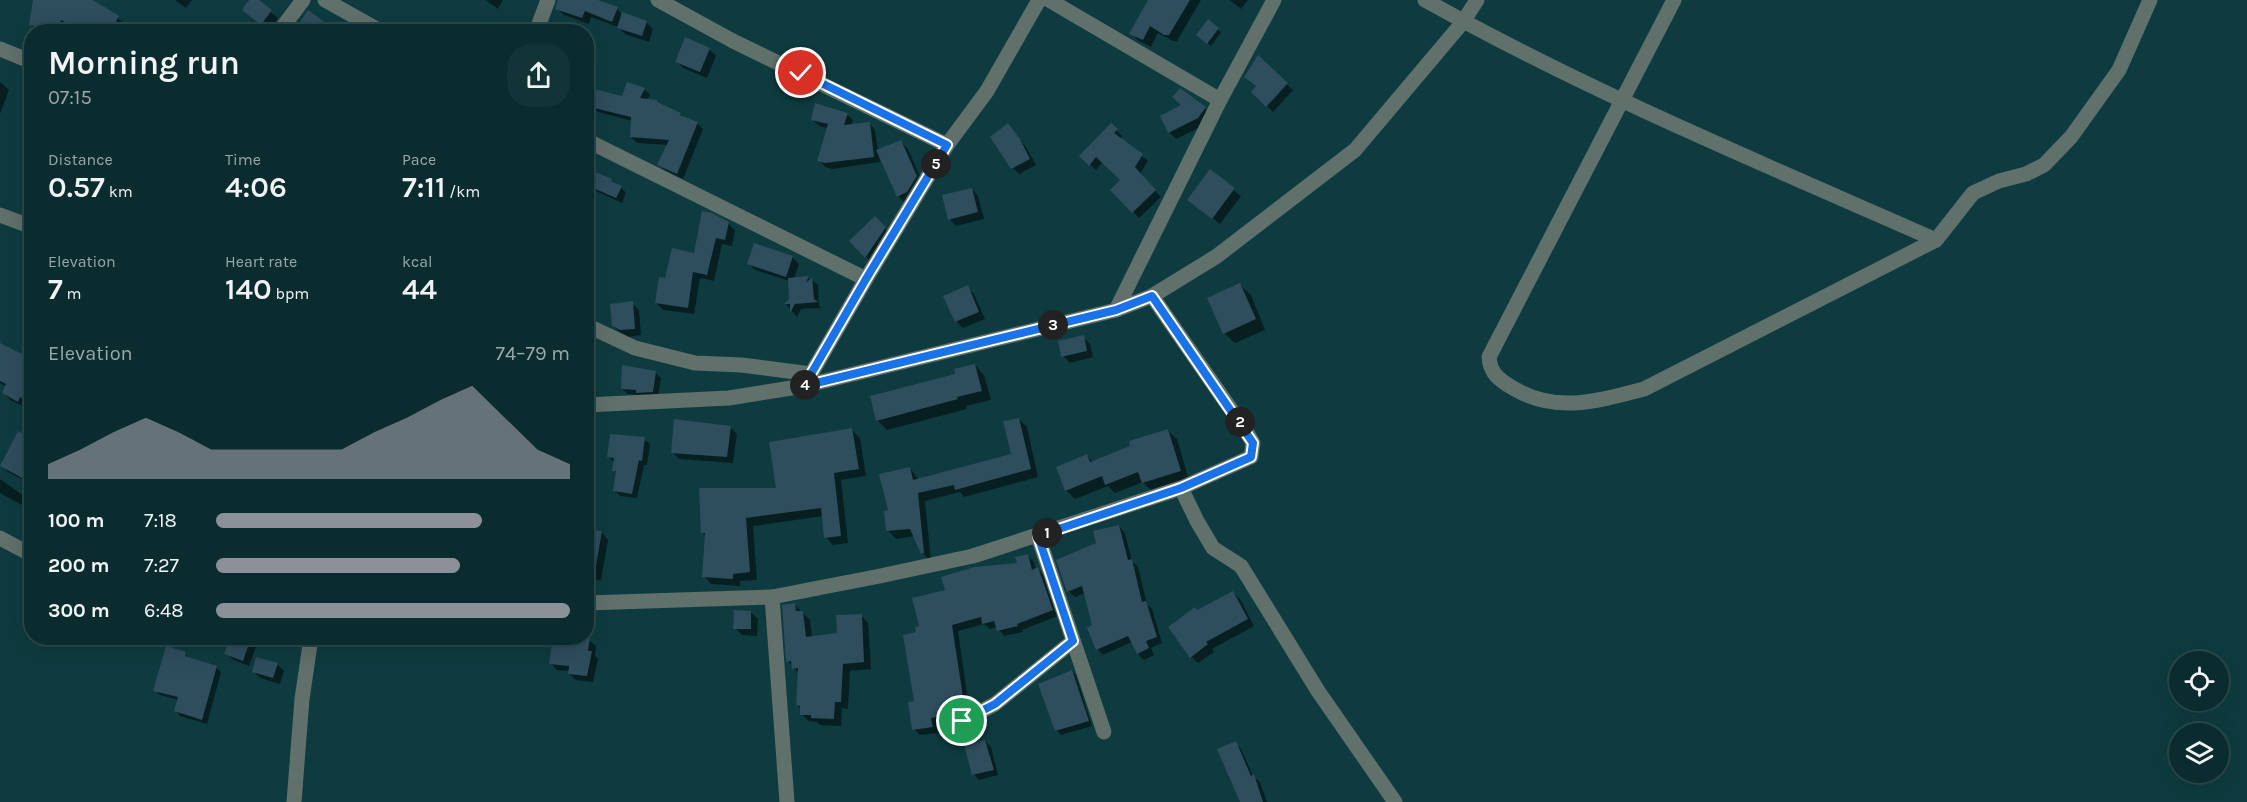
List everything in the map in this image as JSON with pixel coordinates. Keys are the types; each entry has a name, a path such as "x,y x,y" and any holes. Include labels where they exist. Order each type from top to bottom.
{"street":[{"path":"285,24 303,0"},
{"path":"325,0 368,24"},
{"path":"539,24 548,0"},
{"path":"658,0 733,41 947,145"},
{"path":"808,380 947,145 987,91 1039,0"},
{"path":"1049,0 1220,100"},
{"path":"1116,310 1220,100 1274,0"},
{"path":"1425,0 1463,22 1622,100 1936,240"},
{"path":"594,405 729,398 1116,310 1152,296 1217,256 1355,150 1463,22 1476,0"},
{"path":"1674,0 1489,357 1490,366 1495,375 1529,398 1562,404 1591,402 1644,389 1936,240 1973,193 2044,165 2071,137 2119,70 2151,0"},
{"path":"0,49 24,59"},
{"path":"594,144 866,279"},
{"path":"0,215 24,224"},
{"path":"594,603 772,597 973,556 1181,488 1251,457 1253,443 1152,296"},
{"path":"594,329 635,348 695,363 742,365 808,380"},
{"path":"1181,488 1213,548 1242,566 1318,691 1395,802"},
{"path":"1038,536 1104,732"},
{"path":"0,538 24,551"},
{"path":"772,597 787,802"},
{"path":"962,721 995,704 1073,641"},
{"path":"294,802 310,645"}],"building":[{"path":"33,0 93,0 119,16 114,24 69,24 61,20 60,24 29,24"},
{"path":"249,0 259,0 272,10 260,24 242,10"},
{"path":"558,0 598,0 618,7 612,22 585,11 582,18 555,9"},
{"path":"1148,0 1190,0 1169,35 1164,35 1150,26 1143,40 1129,34"},
{"path":"308,10 327,24 298,24"},
{"path":"622,12 647,21 642,36 617,28"},
{"path":"1208,19 1219,28 1207,44 1196,35"},
{"path":"685,37 710,48 700,72 675,62"},
{"path":"1258,55 1288,83 1266,107 1251,92 1256,86 1244,77"},
{"path":"627,82 645,88 640,98 657,100 681,113 680,115 698,122 677,174 657,165 669,140 630,137 631,117 594,108 594,89 622,96"},
{"path":"1180,88 1206,107 1198,118 1168,133 1160,116 1181,105 1172,97"},
{"path":"815,103 848,113 844,125 870,122 874,157 825,163 817,161 828,124 811,120"},
{"path":"1008,123 1020,139 1030,159 1011,169 990,137"},
{"path":"1111,123 1118,129 1114,133 1143,154 1135,167 1156,190 1132,213 1110,190 1120,180 1096,157 1089,166 1079,156"},
{"path":"901,140 917,176 907,192 897,197 876,150"},
{"path":"1210,169 1235,188 1212,219 1187,200"},
{"path":"594,171 622,186 616,198 594,188"},
{"path":"972,188 978,212 948,220 942,195"},
{"path":"702,211 712,213 729,222 725,240 716,238 707,275 693,272 688,308 655,303 659,277 665,278 672,248 694,253"},
{"path":"875,216 886,227 865,258 849,241"},
{"path":"754,243 793,256 786,277 747,264"},
{"path":"809,276 806,283 812,277 814,299 818,302 795,304 790,313 790,304 784,304 789,299 788,278"},
{"path":"1240,283 1256,319 1223,334 1207,298"},
{"path":"968,285 979,312 955,322 943,296"},
{"path":"633,301 635,329 620,330 612,326 610,304"},
{"path":"1084,335 1087,351 1061,357 1058,341"},
{"path":"0,343 24,355 24,399 20,397 18,402 2,393 6,384 0,381"},
{"path":"975,364 982,391 876,421 870,396 955,374 954,369"},
{"path":"622,365 656,371 653,392 636,393 636,390 621,389"},
{"path":"1019,418 1031,469 955,490 954,485 918,493 924,553 921,554 910,529 886,531 884,511 888,510 879,474 910,467 913,480 1011,454 1003,421"},
{"path":"674,419 731,426 727,457 671,453"},
{"path":"852,428 859,469 834,473 841,536 824,538 821,508 746,518 750,572 733,574 733,579 702,577 705,533 701,533 699,488 776,488 769,442"},
{"path":"1168,429 1181,471 1142,483 1138,472 1105,485 1102,476 1065,491 1056,467 1087,454 1090,462 1130,446 1129,441"},
{"path":"18,431 24,434 24,479 0,466"},
{"path":"610,434 645,437 642,461 639,460 632,494 613,491 616,471 612,471 614,458 607,457"},
{"path":"1119,525 1128,560 1132,559 1142,602 1146,601 1157,637 1146,641 1149,648 1137,654 1128,636 1096,650 1087,628 1092,625 1082,586 1067,592 1056,560 1096,543 1093,531"},
{"path":"594,530 602,531 595,571"},
{"path":"1028,554 1032,570 1038,567 1053,610 1017,624 1018,626 997,631 994,621 982,624 981,617 952,625 963,697 965,697 967,707 956,714 931,718 933,727 912,730 908,702 914,701 903,635 916,632 915,627 919,626 912,598 945,590 941,577 974,567 1017,563 1015,557"},
{"path":"1233,591 1248,619 1206,642 1208,644 1190,658 1168,627 1195,607 1197,610"},
{"path":"795,603 796,611 803,611 806,637 837,633 836,615 862,614 864,662 843,664 841,702 835,702 834,719 800,715 800,706 796,705 798,668 792,669 791,661 786,662 782,605"},
{"path":"734,610 751,611 751,629 733,629"},
{"path":"227,645 249,645 243,661 224,654"},
{"path":"552,645 589,645 588,651 592,651 587,676 568,674 569,666 549,664"},
{"path":"166,646 186,652 185,656 217,666 202,720 174,711 178,697 153,691"},
{"path":"256,657 278,663 273,678 252,672"},
{"path":"1072,670 1089,721 1055,731 1038,684"},
{"path":"971,727 973,738 963,740 960,730"},
{"path":"985,740 994,770 972,775 964,745"},
{"path":"1236,741 1251,776 1254,774 1263,802 1240,802 1217,749"}],"route":[{"path":"801,73 947,145 804,386 1116,310 1152,296 1253,443 1251,457 1181,488 1038,536 1073,641 1023,684 995,704 962,721"}]}
